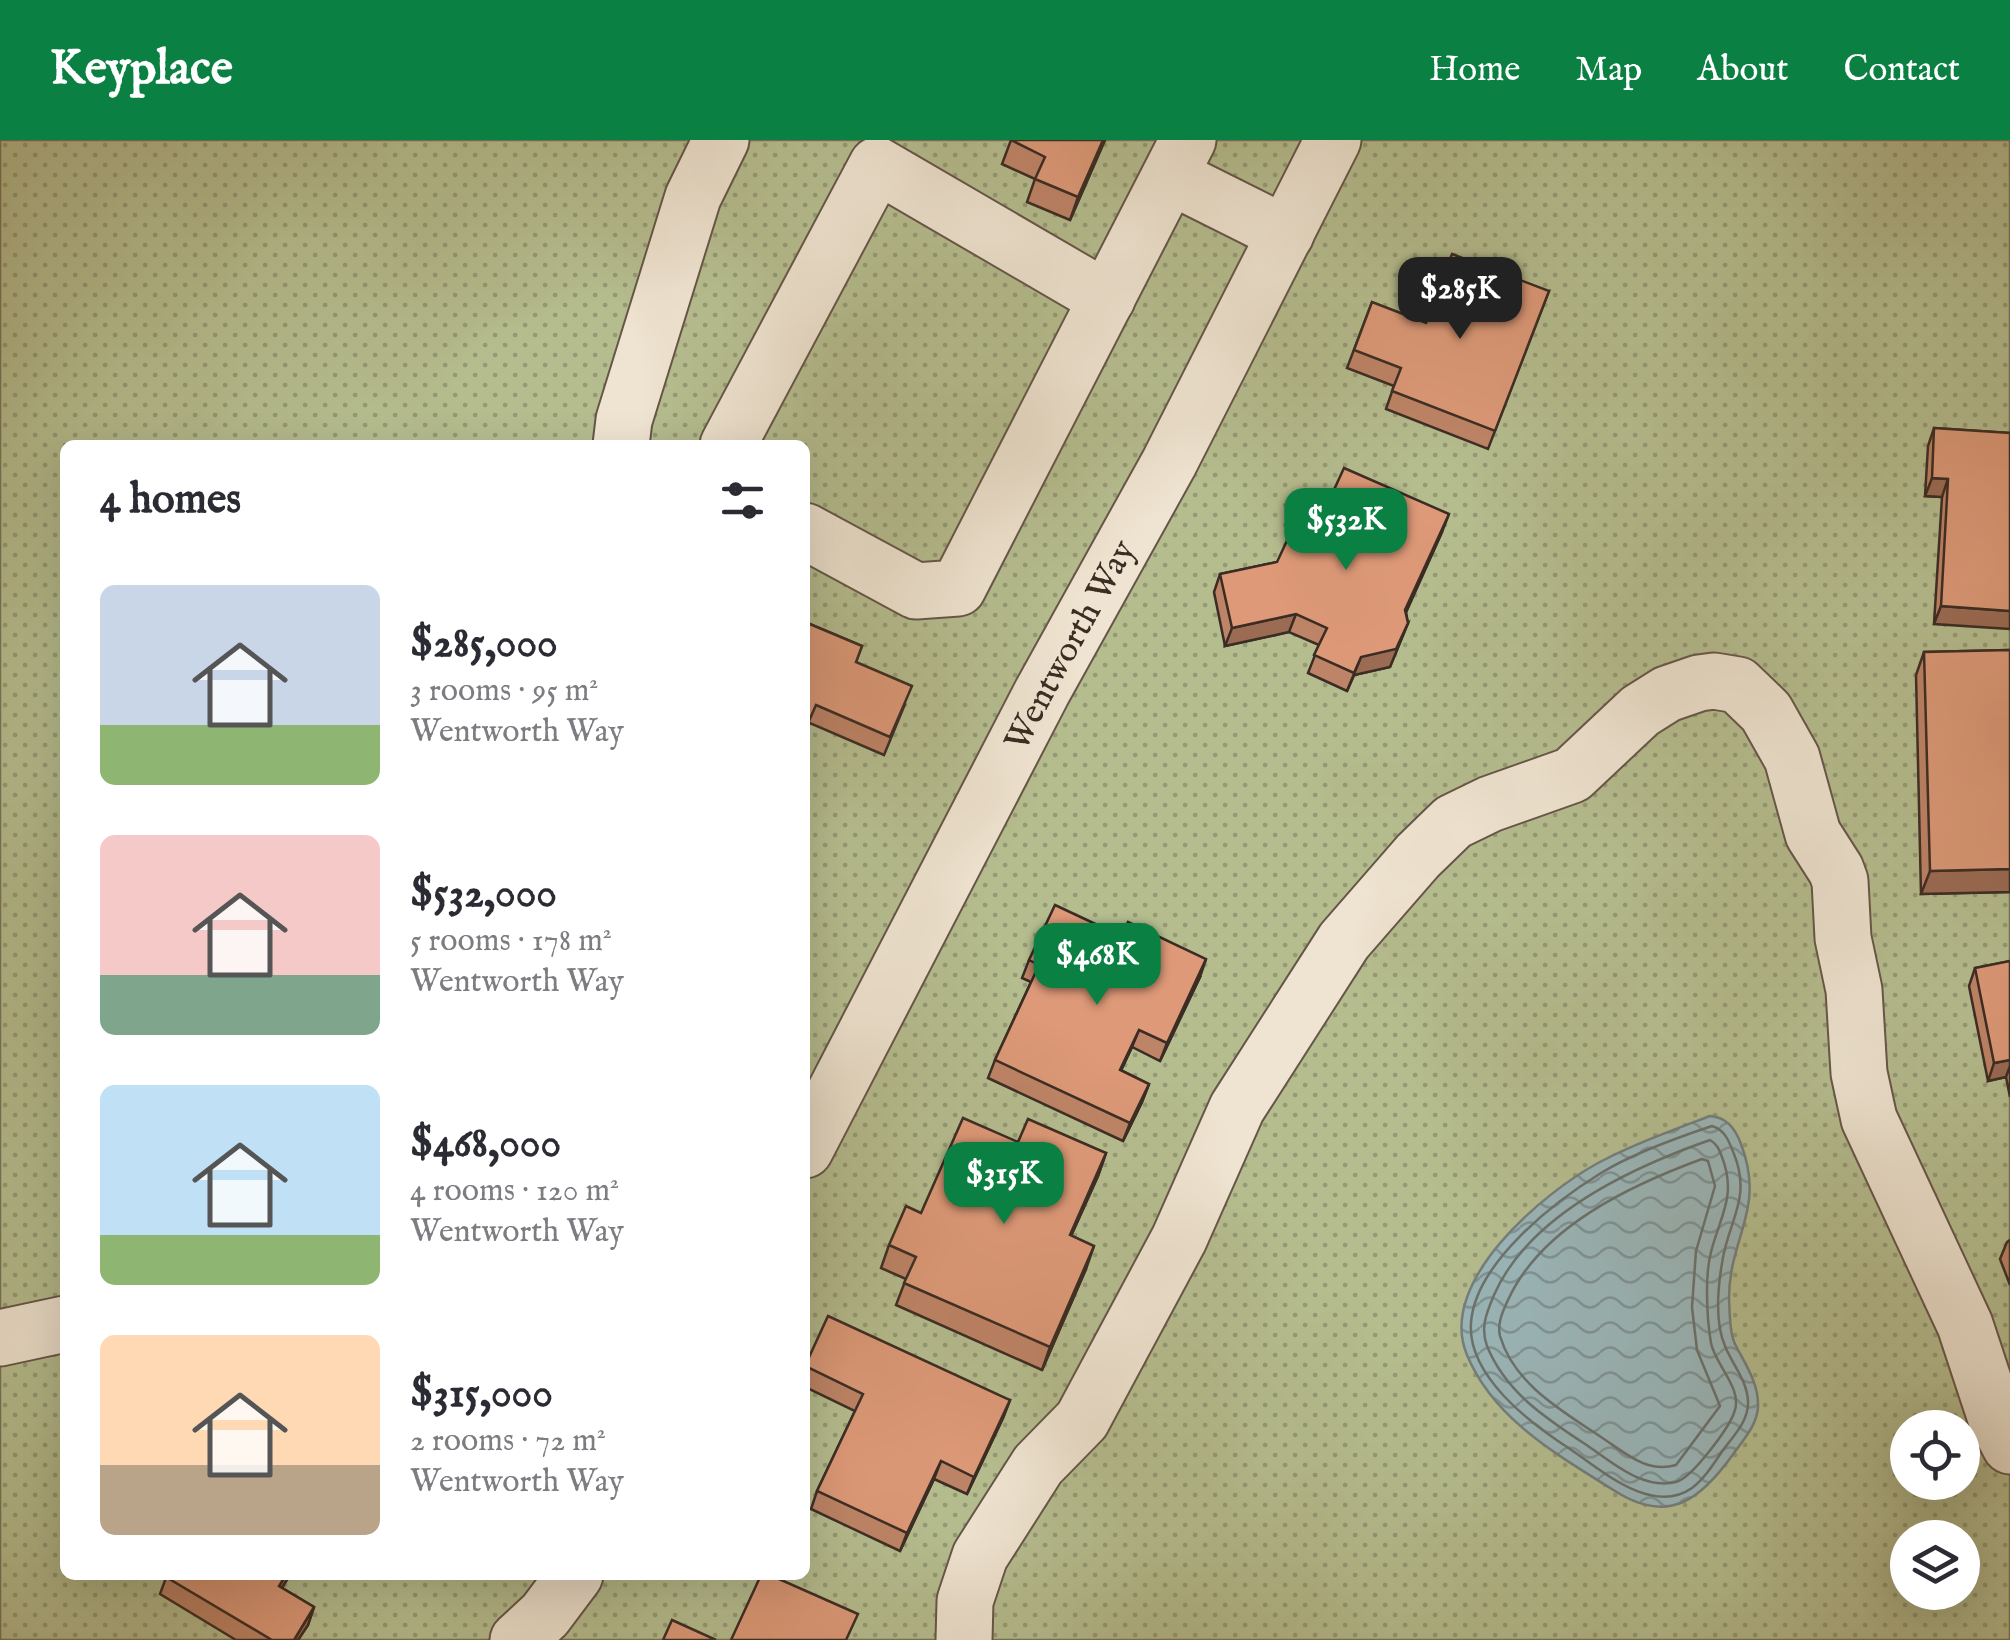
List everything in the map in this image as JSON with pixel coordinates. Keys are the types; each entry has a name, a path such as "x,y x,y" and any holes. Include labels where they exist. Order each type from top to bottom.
{"street":[{"path":"622,440 624,420 692,196 720,140"},
{"name":"Wentworth Way","path":"810,1140 1042,692 1169,463 1333,140"},
{"path":"810,534 916,591 958,588 1179,158 1286,234"},
{"path":"731,440 876,166 1106,299"},
{"path":"964,1640 968,1584 980,1556 1038,1465 1082,1420 1180,1240 1237,1108 1344,942 1418,856 1454,822 1490,804 1572,775 1640,711 1667,694 1714,680 1738,685 1766,712 1792,758 1814,834 1836,870 1843,938 1854,990 1859,1073 1869,1119 1964,1325 1996,1419 2010,1446"},
{"path":"0,1338 60,1325"},
{"path":"518,1640 545,1615 571,1580"}],"green space":[{"path":"0,140 2010,140 2010,1640 0,1640"}],"water":[{"path":"1710,1116 1733,1129 1748,1167 1748,1205 1734,1257 1729,1299 1732,1334 1754,1382 1757,1414 1746,1437 1710,1483 1683,1502 1652,1506 1615,1491 1550,1449 1511,1417 1479,1378 1467,1355 1461,1327 1467,1298 1480,1270 1500,1243 1550,1195 1612,1156"}],"building":[{"path":"1011,140 1103,140 1078,197 1035,179 1045,157"},
{"path":"1452,254 1549,291 1495,431 1392,391 1401,368 1354,350 1372,302 1426,323"},
{"path":"1934,428 2010,433 2010,611 1941,606 1948,479 1932,478"},
{"path":"1344,468 1449,514 1405,610 1408,623 1396,649 1361,657 1354,673 1314,655 1327,628 1296,614 1232,628 1220,574 1277,562 1292,530 1322,543 1337,511 1333,492"},
{"path":"810,624 862,646 856,662 912,686 890,737 816,705 810,719"},
{"path":"2010,650 2010,869 1930,871 1924,652"},
{"path":"1055,905 1121,936 1128,922 1206,959 1167,1043 1139,1030 1120,1070 1149,1084 1130,1123 995,1060 1039,965 1029,960"},
{"path":"2010,961 2010,1060 1994,1063 1975,968"},
{"path":"963,1118 1018,1142 1028,1119 1106,1153 1070,1235 1094,1246 1050,1347 904,1283 916,1257 889,1245 906,1206 921,1213"},
{"path":"828,1316 1010,1400 974,1477 941,1461 907,1533 817,1491 863,1394 810,1368 810,1355"},
{"path":"171,1580 283,1580 279,1586 314,1607 294,1640 272,1640"},
{"path":"759,1580 781,1580 858,1614 846,1640 731,1640"},
{"path":"672,1620 716,1640 663,1640"}]}
